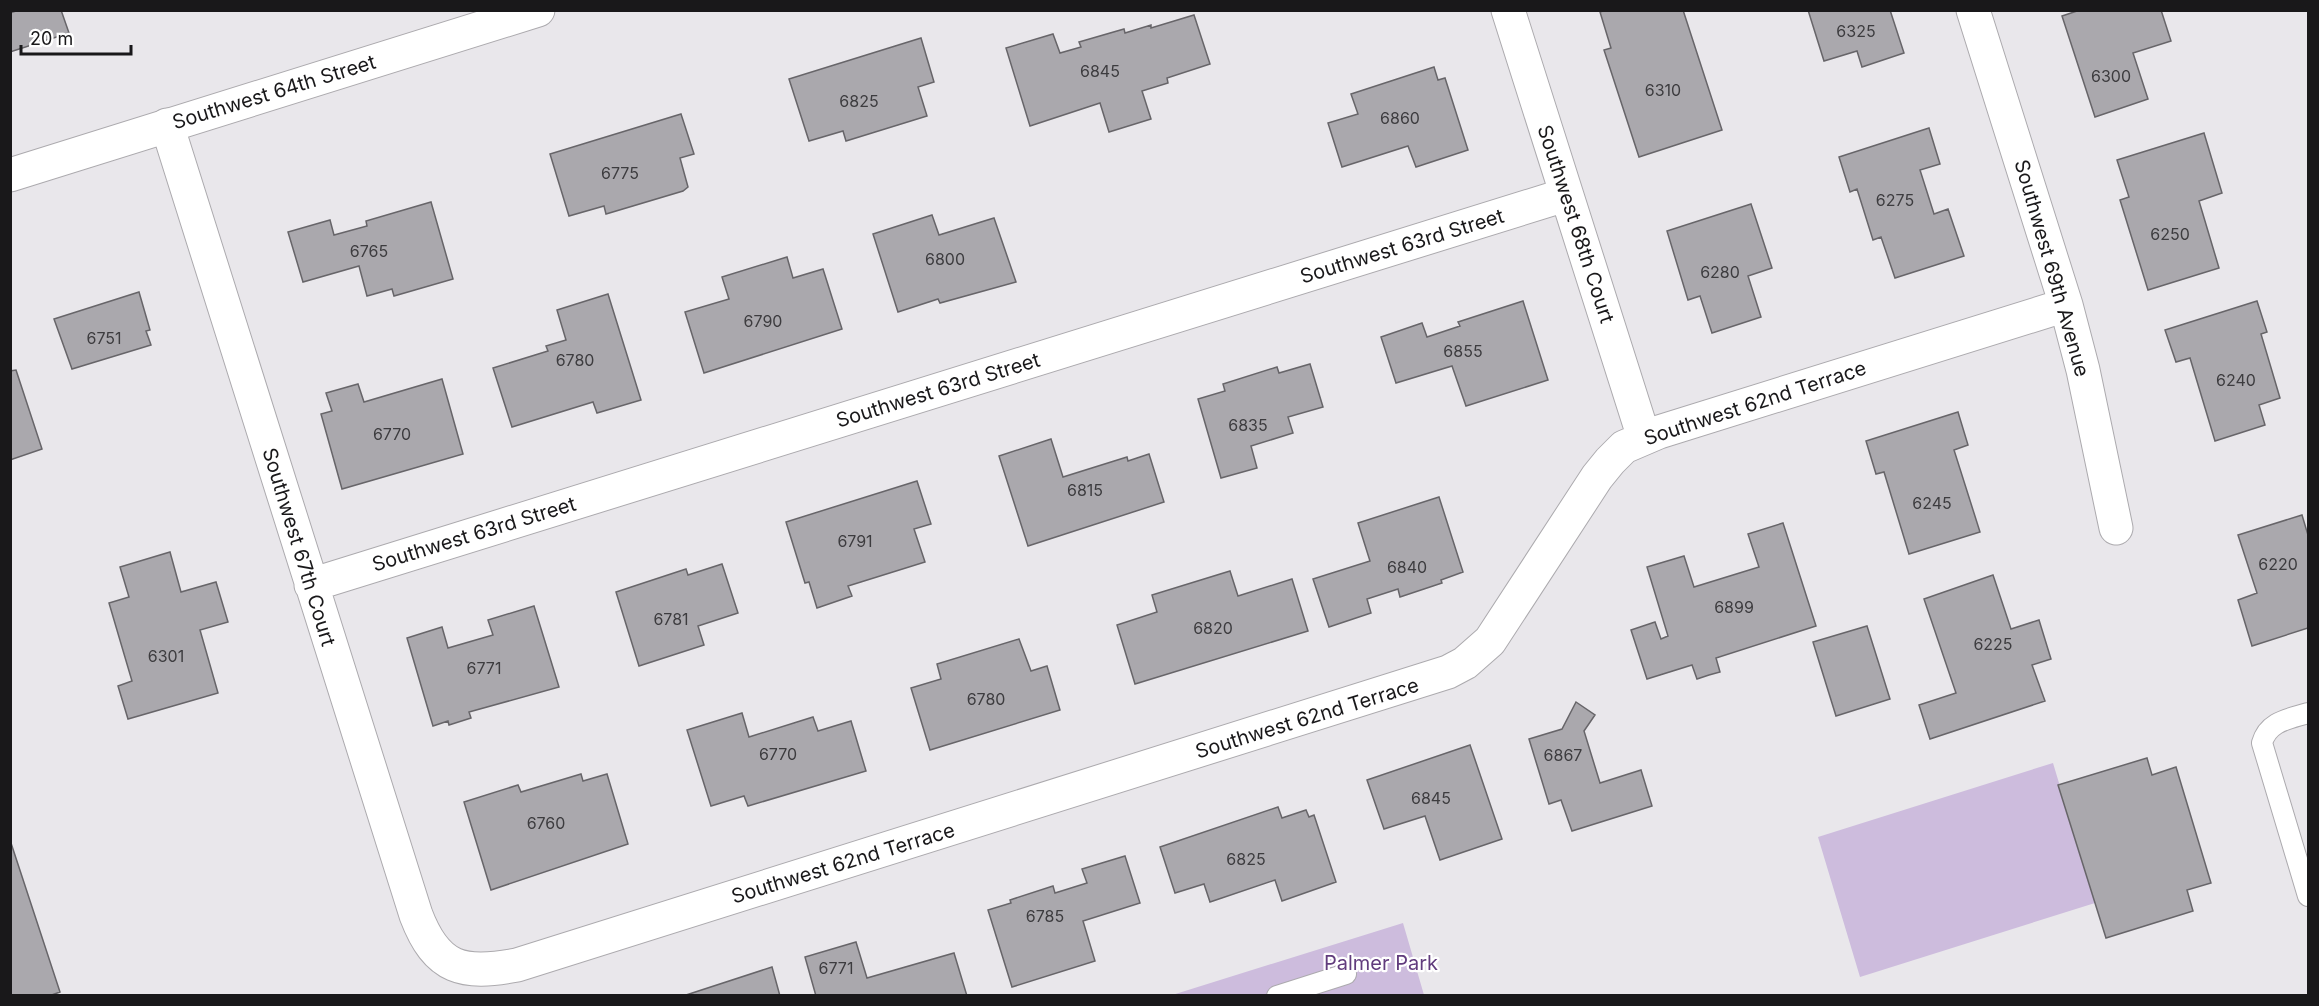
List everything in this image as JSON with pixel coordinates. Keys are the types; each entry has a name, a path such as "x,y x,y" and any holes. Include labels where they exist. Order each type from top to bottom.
{"street":[{"name":"Southwest 64th Street","path":"10,175 538,10"},
{"name":"Southwest 68th Court","path":"1508,10 1644,438"},
{"name":"Southwest 69th Avenue","path":"1973,10 2066,305 2083,370 2116,528"},
{"name":"Southwest 67th Court","path":"167,125 416,915 428,940 436,952 446,960"},
{"name":"Southwest 63rd Street","path":"311,585 1565,195"},
{"name":"Southwest 62nd Terrace","path":"446,960 466,969 482,971 517,965 1448,672 1465,663 1490,641 1597,477 1624,447 1644,438 2066,305"}],"lane":[{"path":"2308,713 2280,721 2271,727 2262,743 2308,896"},
{"path":"1277,996 1346,974"}],"green space":[{"path":"2053,763 2095,903 1860,977 1818,837"},
{"name":"Palmer Park","path":"1403,923 1424,995 1169,996"}],"building":[{"path":"19,10 61,10 69,33 10,52 10,13"},
{"path":"1606,10 1683,10 1722,130 1639,157 1604,50 1611,48 1600,12"},
{"path":"1808,10 1890,10 1904,53 1862,67 1857,51 1824,61"},
{"path":"2080,10 2161,10 2171,41 2133,53 2148,99 2095,117 2062,16"},
{"path":"1194,15 1210,64 1167,78 1168,83 1142,91 1151,119 1109,132 1100,103 1030,126 1006,48 1053,34 1060,53 1081,47 1079,42 1124,29 1125,33 1151,25 1151,28"},
{"path":"921,38 934,82 918,87 927,116 846,141 843,131 809,141 789,79"},
{"path":"1434,67 1438,80 1445,78 1468,150 1416,167 1408,146 1342,167 1328,123 1358,114 1351,94"},
{"path":"681,114 694,154 680,158 688,187 683,191 606,214 604,206 569,216 550,154"},
{"path":"1929,128 1940,164 1920,170 1934,214 1948,209 1964,256 1895,278 1881,237 1873,240 1857,189 1850,192 1839,157"},
{"path":"2204,133 2222,193 2199,201 2219,268 2148,290 2120,200 2129,197 2117,160"},
{"path":"431,202 453,279 394,296 392,289 367,296 359,266 303,282 288,232 330,220 334,235 367,226 366,221"},
{"path":"1751,204 1772,268 1748,276 1761,317 1712,333 1700,296 1688,300 1667,231"},
{"path":"932,215 939,235 994,218 1016,282 940,303 938,299 898,312 873,234"},
{"path":"787,257 793,278 823,269 842,329 704,373 685,312 729,299 722,277"},
{"path":"139,292 150,330 146,331 151,345 72,369 54,319"},
{"path":"608,294 641,400 597,413 593,402 512,427 493,368 548,351 546,346 566,340 557,310"},
{"path":"1523,301 1548,380 1466,406 1452,366 1396,383 1381,337 1422,323 1427,337 1460,326 1458,322"},
{"path":"2257,301 2267,332 2261,334 2280,398 2259,405 2265,425 2215,441 2190,358 2176,362 2165,330"},
{"path":"1310,364 1323,407 1288,417 1293,433 1251,446 1257,468 1221,478 1198,399 1225,391 1223,384 1277,367 1279,373"},
{"path":"16,370 42,449 10,460 10,371"},
{"path":"442,379 463,454 342,489 321,414 332,411 326,393 358,384 364,402"},
{"path":"1958,412 1968,445 1954,450 1980,532 1909,554 1884,472 1876,474 1866,441"},
{"path":"1051,439 1063,477 1127,457 1128,461 1149,454 1164,502 1028,546 999,456"},
{"path":"917,481 931,524 914,529 925,562 848,586 852,596 817,608 809,582 805,583 786,522"},
{"path":"1439,497 1463,572 1441,580 1442,583 1400,597 1398,589 1367,599 1371,613 1329,627 1313,579 1370,561 1358,523"},
{"path":"2302,515 2308,535 2308,628 2252,646 2238,600 2257,593 2238,535"},
{"path":"1783,523 1816,626 1716,658 1720,672 1697,679 1692,665 1647,679 1631,630 1655,622 1661,639 1668,636 1647,567 1684,556 1694,587 1759,567 1748,534"},
{"path":"170,552 181,592 216,582 228,622 200,630 218,693 128,719 118,686 132,681 109,603 129,597 120,567"},
{"path":"722,564 738,613 698,626 704,645 639,666 616,592 686,569 688,575"},
{"path":"1230,571 1238,596 1292,579 1308,631 1135,684 1117,625 1157,612 1152,595"},
{"path":"1993,575 2011,629 2039,620 2051,659 2032,665 2045,701 1930,739 1919,705 1956,693 1924,599"},
{"path":"534,606 559,687 469,712 471,718 449,725 448,721 433,726 407,638 442,627 448,648 493,635 488,620"},
{"path":"1867,626 1890,699 1836,716 1813,642"},
{"path":"1019,639 1031,671 1047,666 1060,710 930,750 911,688 941,679 937,664"},
{"path":"1576,702 1595,715 1584,731 1600,783 1641,770 1652,806 1572,831 1561,800 1549,804 1529,739 1562,729"},
{"path":"742,713 749,737 813,717 818,731 851,721 866,771 748,806 744,796 711,806 687,730"},
{"path":"1470,745 1502,839 1440,860 1425,816 1384,829 1367,780"},
{"path":"2147,758 2152,775 2176,767 2211,883 2187,890 2193,911 2106,938 2058,785"},
{"path":"581,774 583,781 607,774 628,844 491,890 464,802 518,785 521,792"},
{"path":"1278,807 1282,818 1306,810 1309,817 1314,815 1336,882 1282,901 1275,880 1210,902 1204,884 1175,893 1160,847"},
{"path":"10,840 60,992 49,996 10,996"},
{"path":"1125,856 1140,903 1083,921 1095,961 1012,987 988,910 1053,886 1055,893 1087,883 1082,869"},
{"path":"856,942 867,978 954,953 967,996 816,996 805,957"},
{"path":"772,967 780,996 683,996"}]}
